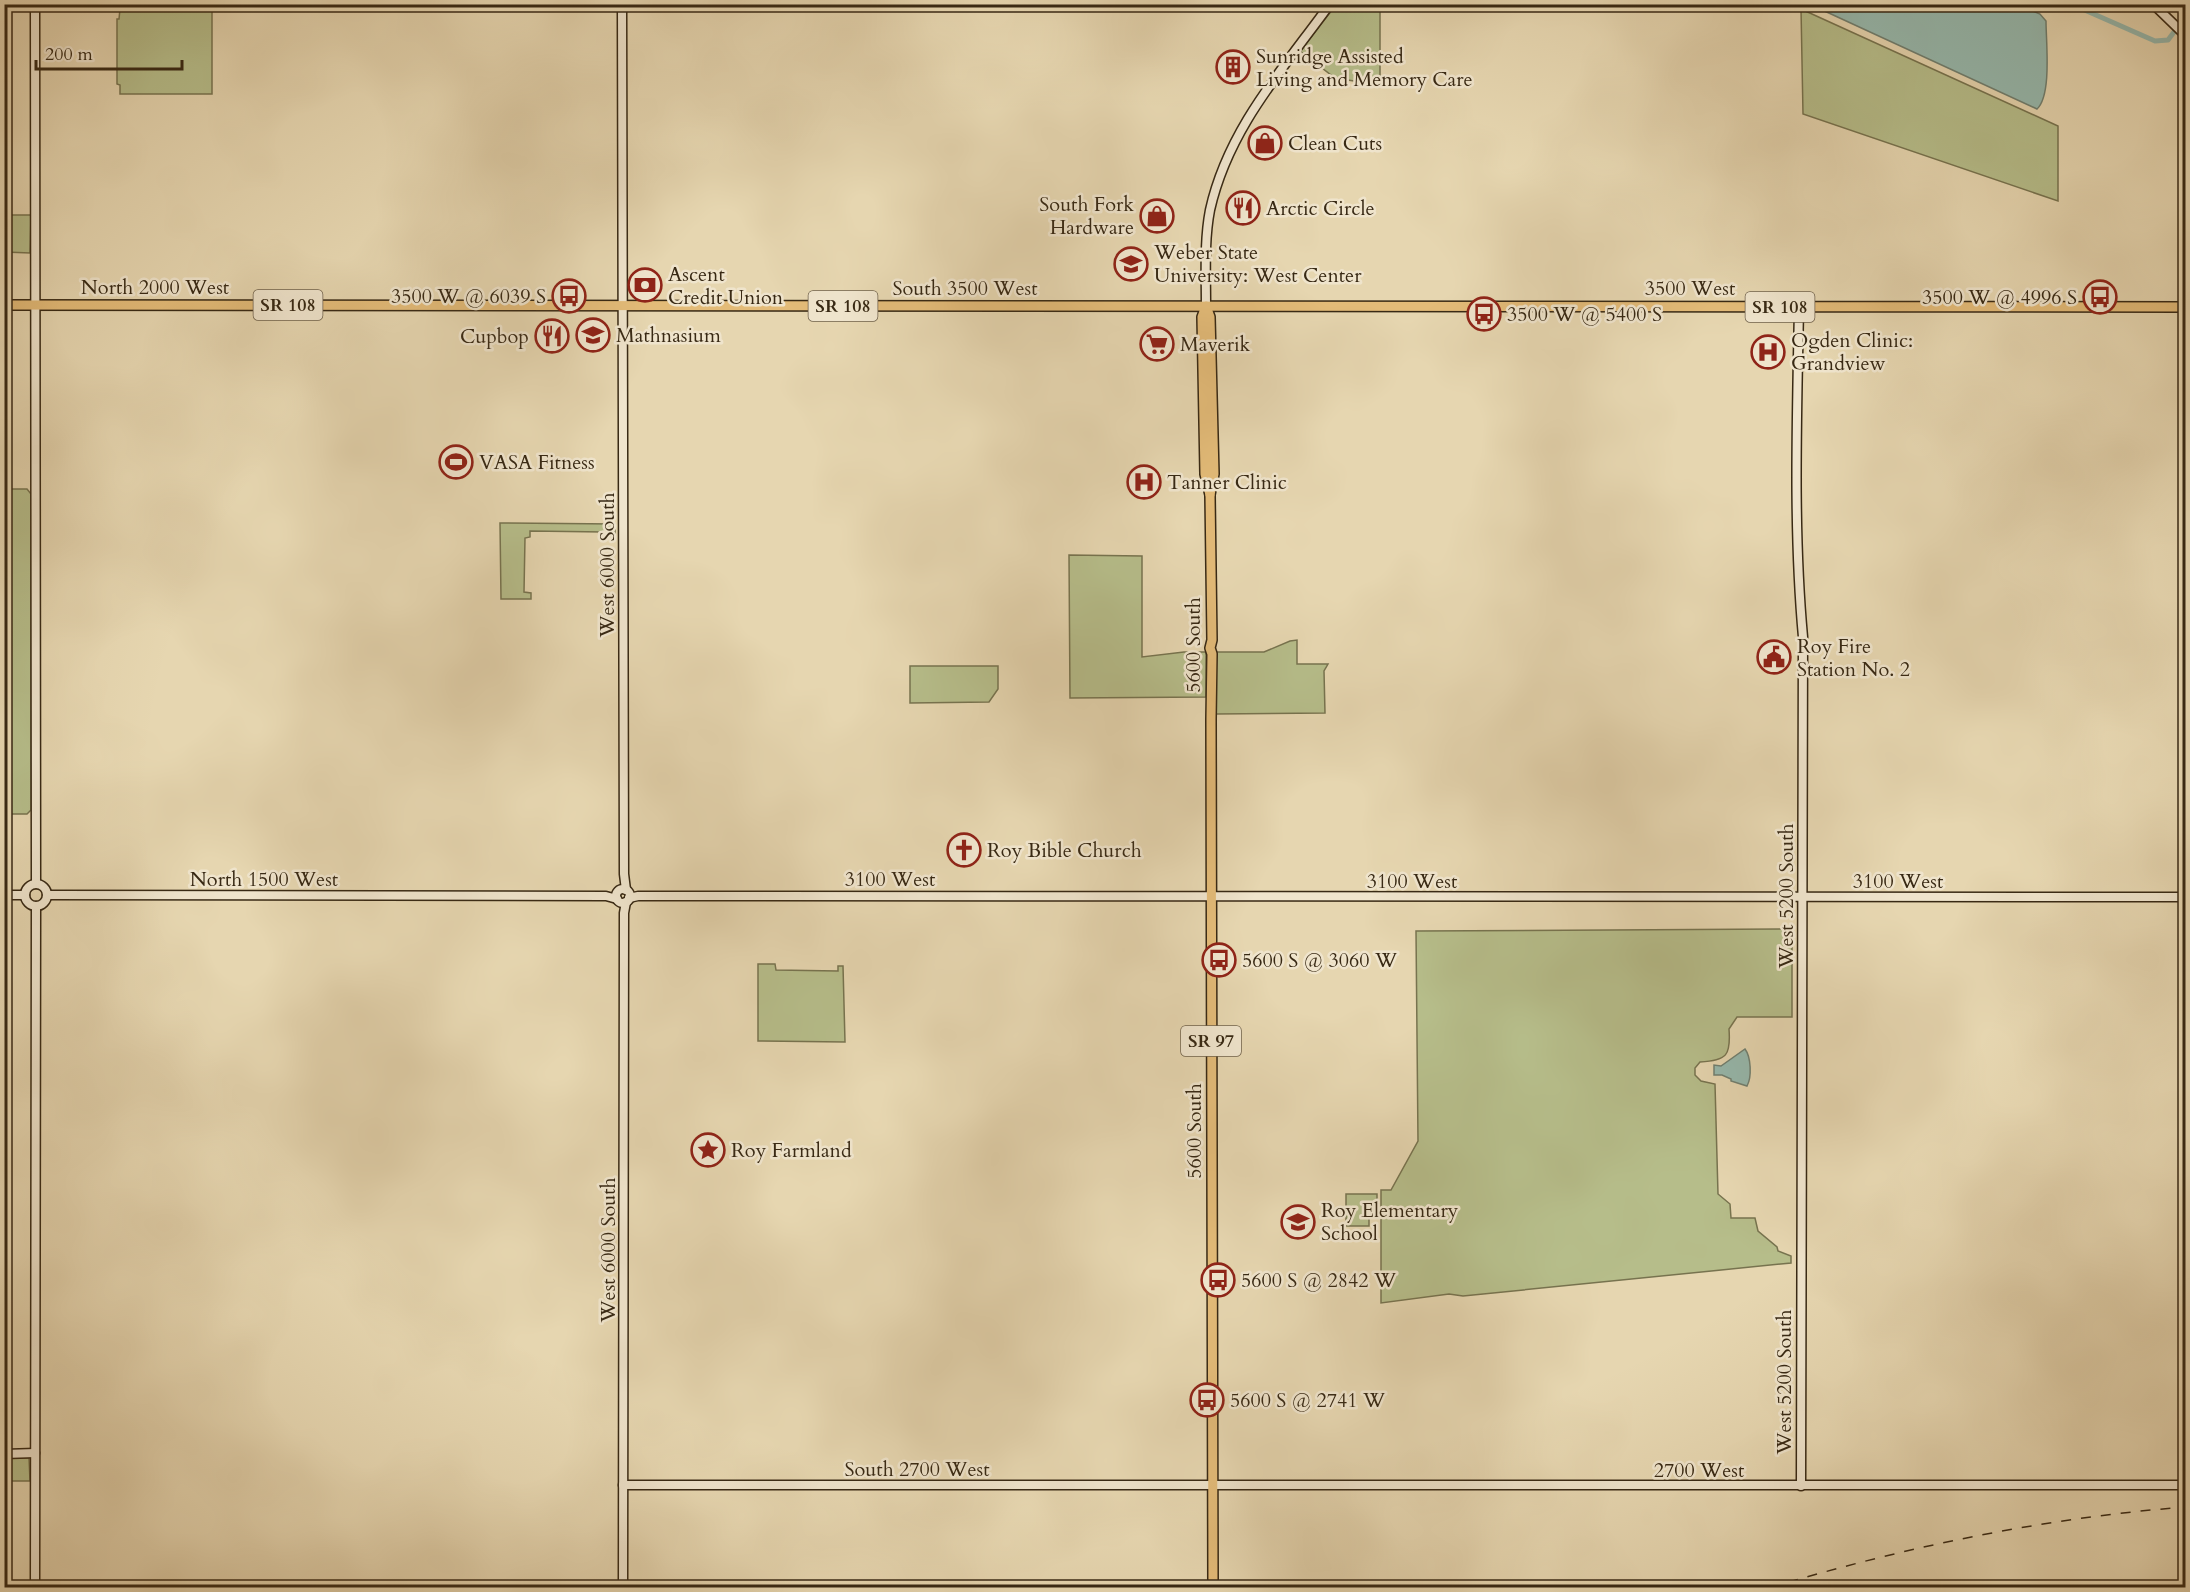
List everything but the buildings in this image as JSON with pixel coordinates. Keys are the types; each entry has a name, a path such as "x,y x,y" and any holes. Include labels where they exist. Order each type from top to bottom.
{"main road":[{"name":"North 2000 West","path":"4,305 485,305"},
{"name":"South 3500 West","path":"485,305 1374,306"},
{"name":"5600 South","path":"1206,306 1210,317 1214,474 1210,495 1213,1587"},
{"name":"3500 West","path":"1374,306 2186,307"}],"street":[{"path":"35,4 36,884"},
{"name":"West 6000 South","path":"622,4 625,896 623,1587"},
{"name":"SR 97","path":"1206,306 1208,224 1218,180 1231,148 1261,95 1330,4"},
{"path":"2153,4 2180,31"},
{"name":"West 5200 South","path":"1798,307 1797,538 1798,585 1803,637 1801,1486"},
{"path":"36,884 42,885 47,895 46,900 36,906 30,904 25,895 27,889 36,884"},
{"path":"4,895 25,895"},
{"name":"North 1500 West","path":"47,895 481,895"},
{"name":"3100 West","path":"481,895 2186,897"},
{"path":"35,1587 36,906"},
{"path":"4,1454 35,1453"},
{"name":"South 2700 West","path":"623,1485 1212,1487"},
{"name":"2700 West","path":"1212,1487 2186,1485"}],"green space":[{"path":"1336,5 1380,5 1380,82 1335,78 1300,51"},
{"path":"120,9 212,9 212,94 120,94 120,85 117,84 117,19 119,19"},
{"path":"1801,9 2058,126 2058,201 1803,114"},
{"path":"5,215 31,215 30,253 5,252"},
{"path":"5,489 27,489 31,494 31,810 27,814 5,814"},
{"path":"500,523 615,524 615,536 604,536 604,532 530,531 530,537 525,538 524,592 531,593 531,599 501,599"},
{"path":"1069,555 1142,556 1142,657 1206,652 1206,697 1070,698"},
{"path":"1297,640 1297,664 1328,664 1324,671 1325,713 1216,714 1216,652 1264,652"},
{"path":"910,666 998,666 998,689 989,702 910,703"},
{"path":"1792,929 1792,1017 1737,1017 1729,1029 1729,1045 1725,1055 1716,1060 1700,1062 1695,1068 1695,1075 1701,1081 1715,1084 1718,1194 1730,1204 1731,1218 1755,1218 1758,1231 1777,1247 1778,1251 1791,1256 1791,1263 1463,1296 1449,1294 1381,1303 1381,1190 1391,1190 1418,1141 1416,931"},
{"path":"758,964 775,964 776,970 838,971 838,966 843,966 845,1042 758,1041"},
{"path":"1346,1194 1377,1194 1377,1213 1369,1214 1369,1226 1346,1226"},
{"path":"5,1458 29,1458 30,1481 5,1481"}],"water":[{"path":"1819,4 2019,5 2040,14 2046,21 2047,54 2045,92 2042,102 2037,109 1818,8"},
{"path":"1745,1049 1750,1067 1747,1086 1731,1081 1722,1075 1714,1075 1714,1065 1721,1066"}],"waterway":[{"path":"2071,4 2155,41 2168,40 2180,24 2186,21"}],"railway":[{"path":"1769,1588 1871,1560 1975,1536 2080,1519 2186,1507"}],"place":[{"name":"Sunridge Assisted Living and Memory Care","path":"1233,67"},
{"name":"Clean Cuts","path":"1265,143"},
{"name":"Arctic Circle","path":"1243,208"},
{"name":"South Fork Hardware","path":"1157,216"},
{"name":"Weber State University: West Center","path":"1131,264"},
{"name":"Ascent Credit Union","path":"645,285"},
{"name":"3500 W @ 6039 S","path":"569,296"},
{"name":"3500 W @ 4996 S","path":"2100,297"},
{"name":"3500 W @ 5400 S","path":"1484,314"},
{"name":"Mathnasium","path":"593,335"},
{"name":"Cupbop","path":"552,336"},
{"name":"Maverik","path":"1157,344"},
{"name":"Ogden Clinic: Grandview","path":"1768,352"},
{"name":"VASA Fitness","path":"456,462"},
{"name":"Tanner Clinic","path":"1144,482"},
{"name":"Roy Fire Station No. 2","path":"1774,657"},
{"name":"Roy Bible Church","path":"964,850"},
{"name":"5600 S @ 3060 W","path":"1219,960"},
{"name":"Roy Farmland","path":"708,1150"},
{"name":"Roy Elementary School","path":"1298,1222"},
{"name":"5600 S @ 2842 W","path":"1218,1280"},
{"name":"5600 S @ 2741 W","path":"1207,1400"}]}
